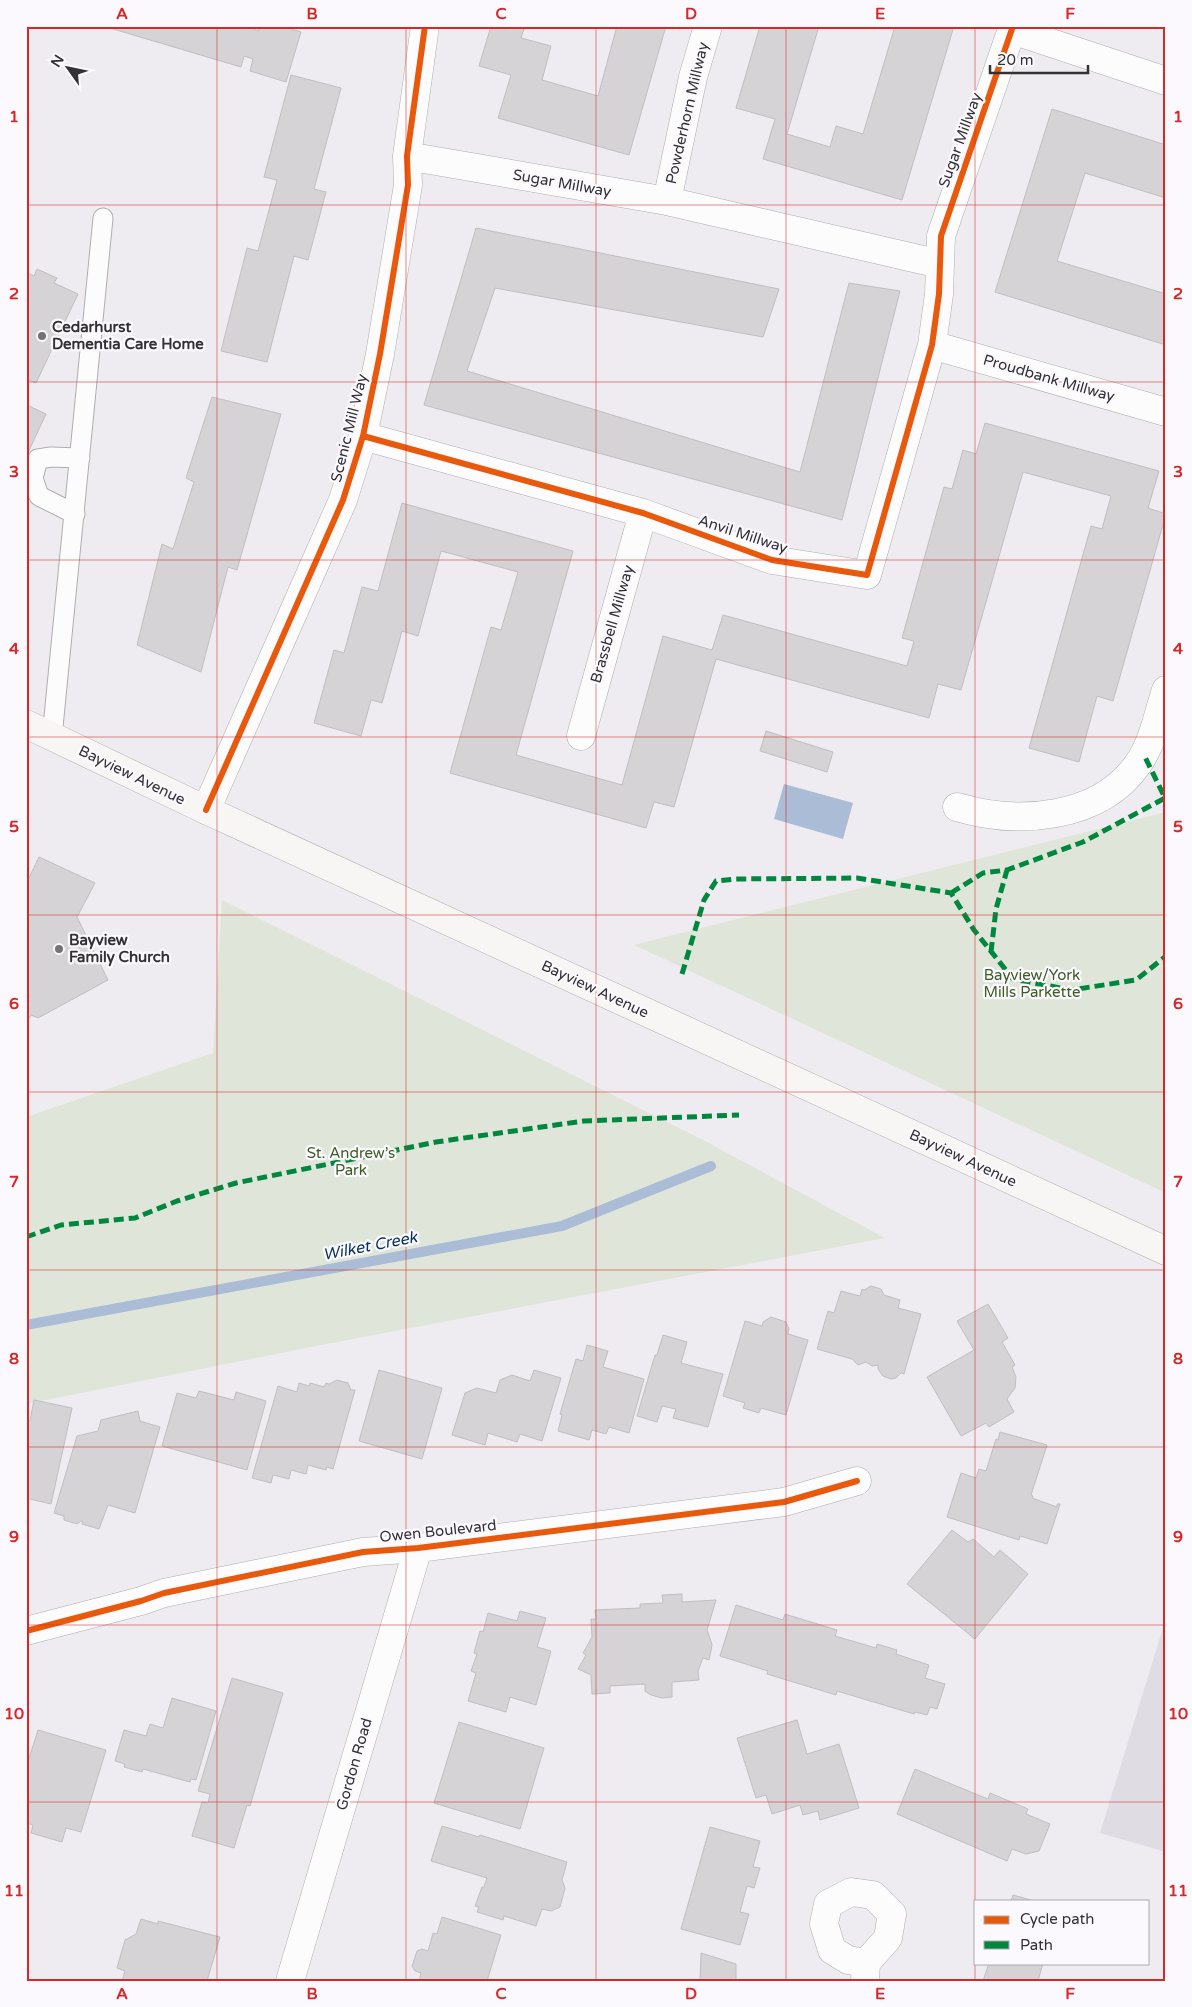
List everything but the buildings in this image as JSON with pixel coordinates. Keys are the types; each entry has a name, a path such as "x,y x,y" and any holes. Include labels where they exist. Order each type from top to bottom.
{"main road":[{"name":"Bayview Avenue","path":"26,724 206,810 1166,1251"}],"street":[{"name":"Scenic Mill Way","path":"206,810 344,500 363,436 380,354 408,185 407,156 425,26"},
{"name":"Powderhorn Millway","path":"667,201 693,77 708,26"},
{"name":"Sugar Millway","path":"407,156 667,201 940,264 941,236 1013,28"},
{"path":"1013,28 1166,81"},
{"name":"Anvil Millway","path":"363,436 643,513 772,560 867,575 932,344 939,294 940,264"},
{"name":"Proudbank Millway","path":"932,344 1166,412"},
{"name":"Brassbell Millway","path":"581,736 643,513"},
{"path":"957,807 981,813 1022,816 1047,814 1076,807 1108,794 1122,783 1141,760 1151,739 1166,690"},
{"name":"Owen Boulevard","path":"26,1631 174,1591 363,1552 418,1548 784,1502 857,1481"},
{"name":"Gordon Road","path":"290,1981 418,1548"}],"lane":[{"path":"52,737 103,218"},
{"path":"75,514 39,496 32,478 38,459 51,457 80,458"}],"shaded area":[{"path":"1166,1618 1166,1852 1100,1833"}],"green space":[{"name":"Bayview/York Mills Parkette","path":"1166,812 1166,1193 634,945 657,939"},
{"name":"St. Andrew’s Park","path":"222,900 705,1141 885,1238 316,1346 26,1404 26,1117 213,1053"}],"water":[{"path":"784,784 853,803 843,839 774,819"}],"waterway":[{"name":"Wilket Creek","path":"26,1325 562,1226 711,1166"}],"marked path":[{"path":"951,893 983,873 1007,870 1083,842 1165,798 1144,755"},
{"path":"991,952 996,909 1007,870"},
{"path":"682,974 704,900 716,881 736,879 857,878 951,893 974,930 1013,979 1071,990 1136,980 1166,956"},
{"path":"26,1237 61,1225 135,1218 177,1201 236,1183 436,1142 584,1121 739,1115"}],"cycle path":[{"path":"206,810 343,500 363,436 380,354 408,185 407,156 425,26"},
{"path":"363,436 643,513 772,560 867,575 932,345 939,294 941,236 1013,26"},
{"path":"26,1631 141,1601 164,1593 363,1552 418,1548 784,1502 857,1481"}],"place":[{"name":"Cedarhurst Dementia Care Home","path":"42,336"},
{"name":"Bayview Family Church","path":"59,949"}]}
